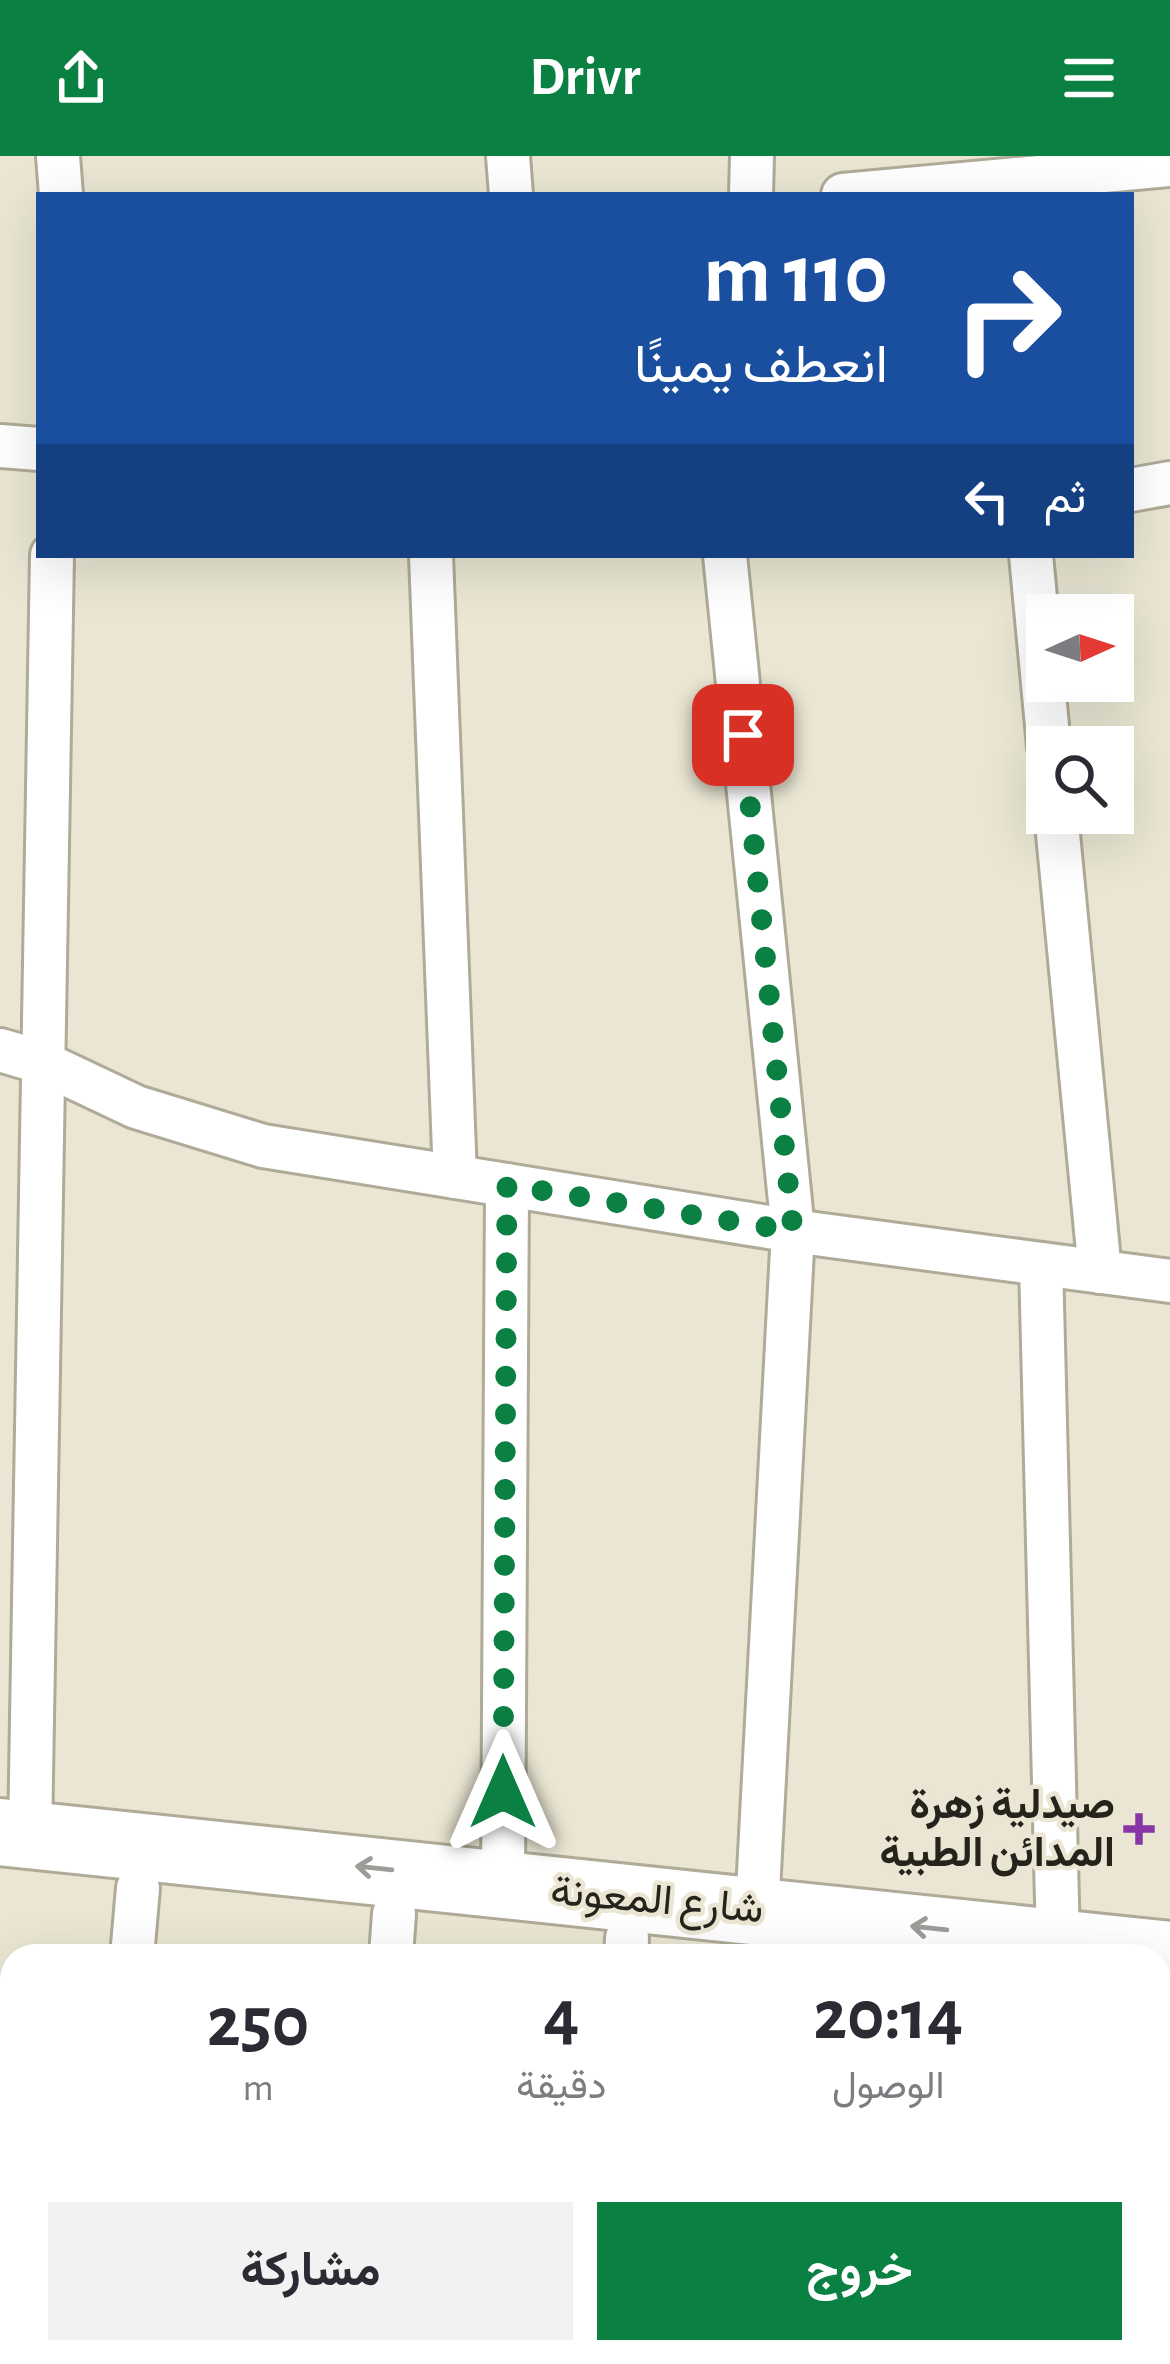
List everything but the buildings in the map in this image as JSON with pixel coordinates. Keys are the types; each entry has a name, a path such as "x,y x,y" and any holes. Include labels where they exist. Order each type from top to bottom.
{"highway":[{"name":"شارع المعونة","path":"10,1846 143,1843 503,1886 766,1933"},
{"name":"شارع المعونة","path":"10,1846 138,1888 392,1935 568,1944"},
{"name":"شارع المعونة","path":"657,1944 766,1933 1082,1944"}],"street":[{"path":"58,156 61,192"},
{"path":"508,156 512,192"},
{"path":"751,192 752,156"},
{"path":"872,180 1170,164"},
{"path":"0,446 36,449"},
{"path":"1134,489 1170,483"},
{"path":"10,1846 41,1062 52,558"},
{"path":"431,558 455,1177"},
{"path":"725,558 793,1231 766,1933"},
{"path":"1031,558 1047,726"},
{"path":"1058,834 1100,1272"},
{"path":"0,1050 41,1062 136,1107 263,1146 793,1231 1170,1281"},
{"path":"503,1886 507,1185"},
{"path":"1041,1264 1058,1941"},
{"path":"133,1944 138,1888"}],"place":[{"name":"صيدلية زهرة المدائن الطبية","path":"1139,1829"}],"route":[{"path":"503,1792 507,1185 793,1231 743,735"}]}
